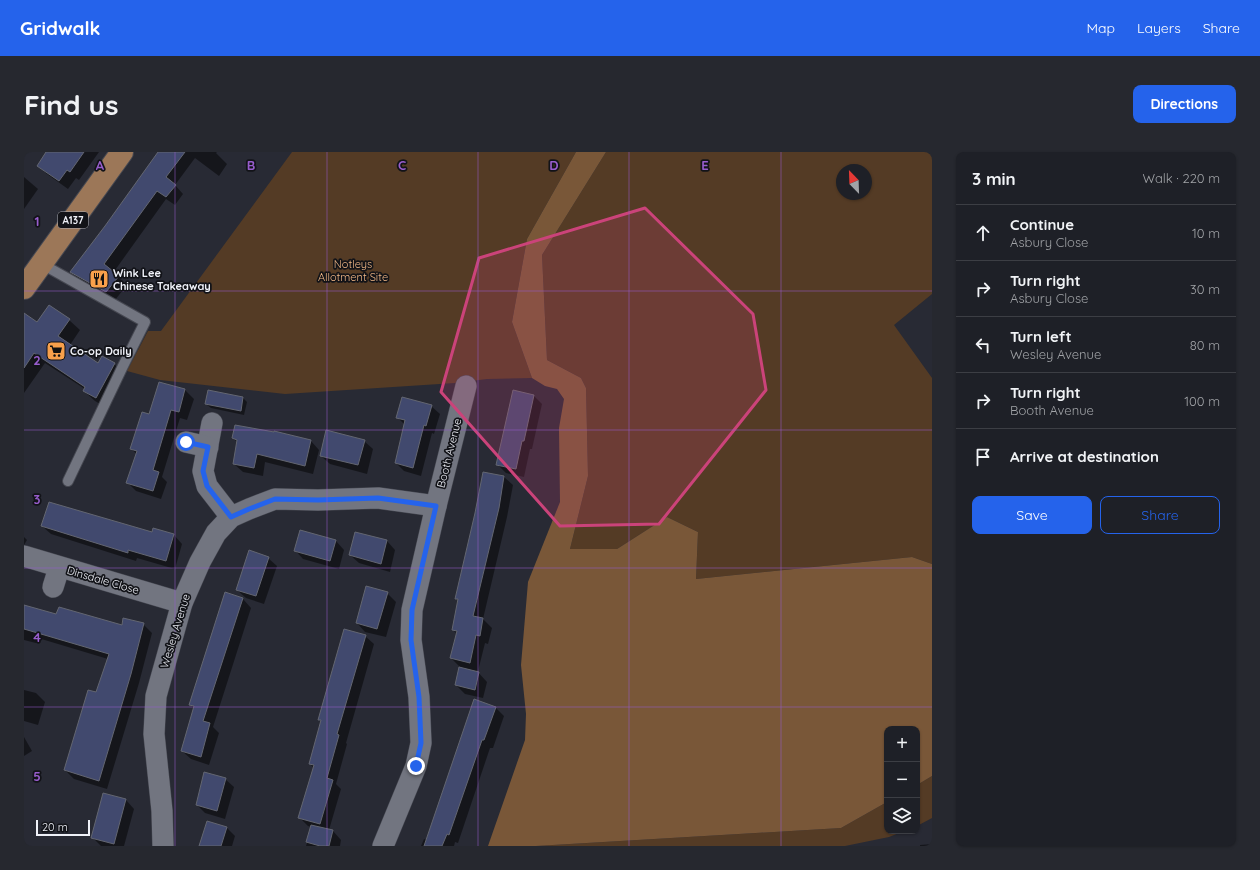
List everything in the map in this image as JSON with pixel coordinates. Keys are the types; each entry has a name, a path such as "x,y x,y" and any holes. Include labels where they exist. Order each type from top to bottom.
{"main road":[{"name":"A137","path":"24,288 122,152"}],"street":[{"name":"Booth Avenue","path":"382,846 416,766 421,743 419,697 411,640 412,610 466,386"},
{"path":"212,423 203,471 207,486 231,517"},
{"path":"186,442 208,447"},
{"name":"Wesley Avenue","path":"163,846 162,811 154,734 156,696 182,603 200,562 216,533 231,517 275,499 318,500 378,498 436,506"},
{"name":"Dinsdale Close","path":"24,556 59,568 182,603"},
{"path":"54,587 59,568"}],"lane":[{"path":"42,264 145,322 68,481"}],"highlighted area":[{"path":"645,208 753,314 766,390 659,524 560,526 441,392 479,258"}],"green space":[{"name":"Notleys Allotment Site","path":"292,152 576,152 527,239 512,322 532,378 487,379 455,383 285,394 160,380 127,371 148,331 161,331"},
{"path":"606,152 932,152 932,294 894,325 932,378 932,564 912,557 696,579 698,532 667,517 617,549 570,549 588,476 586,388 581,378 547,360 542,255"},
{"path":"932,776 932,818 920,824 920,798 920,783"},
{"path":"884,804 884,834 896,834 889,837 845,846 536,846 841,828"}],"shaded area":[{"path":"576,152 606,152 542,255 547,360 581,378 586,388 588,476 570,549 617,549 667,517 698,532 696,579 912,557 932,564 932,776 920,783 920,726 884,726 884,804 841,828 536,846 488,846 525,740 526,714 521,665 528,582 560,502 559,428 564,399 557,389 545,386 532,378 512,322 527,239"}],"building":[{"path":"46,152 84,152 70,172 67,170 59,181 37,166"},
{"path":"158,152 185,152 166,177 176,185 166,197 157,191 104,264 119,276 106,292 70,272"},
{"path":"49,305 70,319 58,336 98,363 102,356 115,363 96,398 83,391 85,387 34,353 24,368 24,313 37,322"},
{"path":"159,382 185,389 179,412 171,410 153,470 159,472 153,491 126,483 137,451 130,449 142,412 149,414"},
{"path":"208,390 243,397 241,411 205,404"},
{"path":"513,390 534,395 516,469 496,465"},
{"path":"402,397 432,405 426,426 424,425 413,468 395,463 405,420 396,418"},
{"path":"235,425 274,431 311,440 305,466 257,454 254,468 233,464 237,440 232,438"},
{"path":"326,430 365,440 358,465 320,456"},
{"path":"483,472 504,476 499,508 473,616 483,618 480,636 476,635 470,663 450,658 457,631 452,630 458,599 455,599"},
{"path":"49,502 152,532 153,528 174,534 166,561 128,550 128,553 41,526"},
{"path":"300,530 336,540 330,561 294,551"},
{"path":"355,532 387,540 381,564 349,555"},
{"path":"249,550 269,557 256,596 236,590"},
{"path":"366,586 388,592 377,629 356,623"},
{"path":"225,592 243,598 203,721 210,723 201,757 181,751 194,706 189,705"},
{"path":"24,605 56,614 59,607 122,625 123,618 144,623 131,674 99,781 64,770 88,690 96,692 109,654 24,629"},
{"path":"344,629 366,635 337,734 339,735 327,778 333,780 320,824 298,818 314,765 309,764 321,720 318,720"},
{"path":"459,667 479,672 475,690 455,685"},
{"path":"474,699 496,707 484,740 482,740 449,835 447,834 442,846 424,846"},
{"path":"204,772 226,778 217,811 196,805"},
{"path":"103,793 126,799 114,844 91,838"},
{"path":"207,821 227,827 221,846 199,846"},
{"path":"311,825 333,830 329,846 320,846 306,842"}],"place":[{"name":"Wink Lee Chinese Takeaway","path":"99,279"},
{"name":"Co-op Daily","path":"56,351"}],"route":[{"path":"186,442 208,447 203,471 207,486 231,517 275,499 318,500 378,498 436,506 412,610 411,640 419,697 421,743 416,766"}]}
